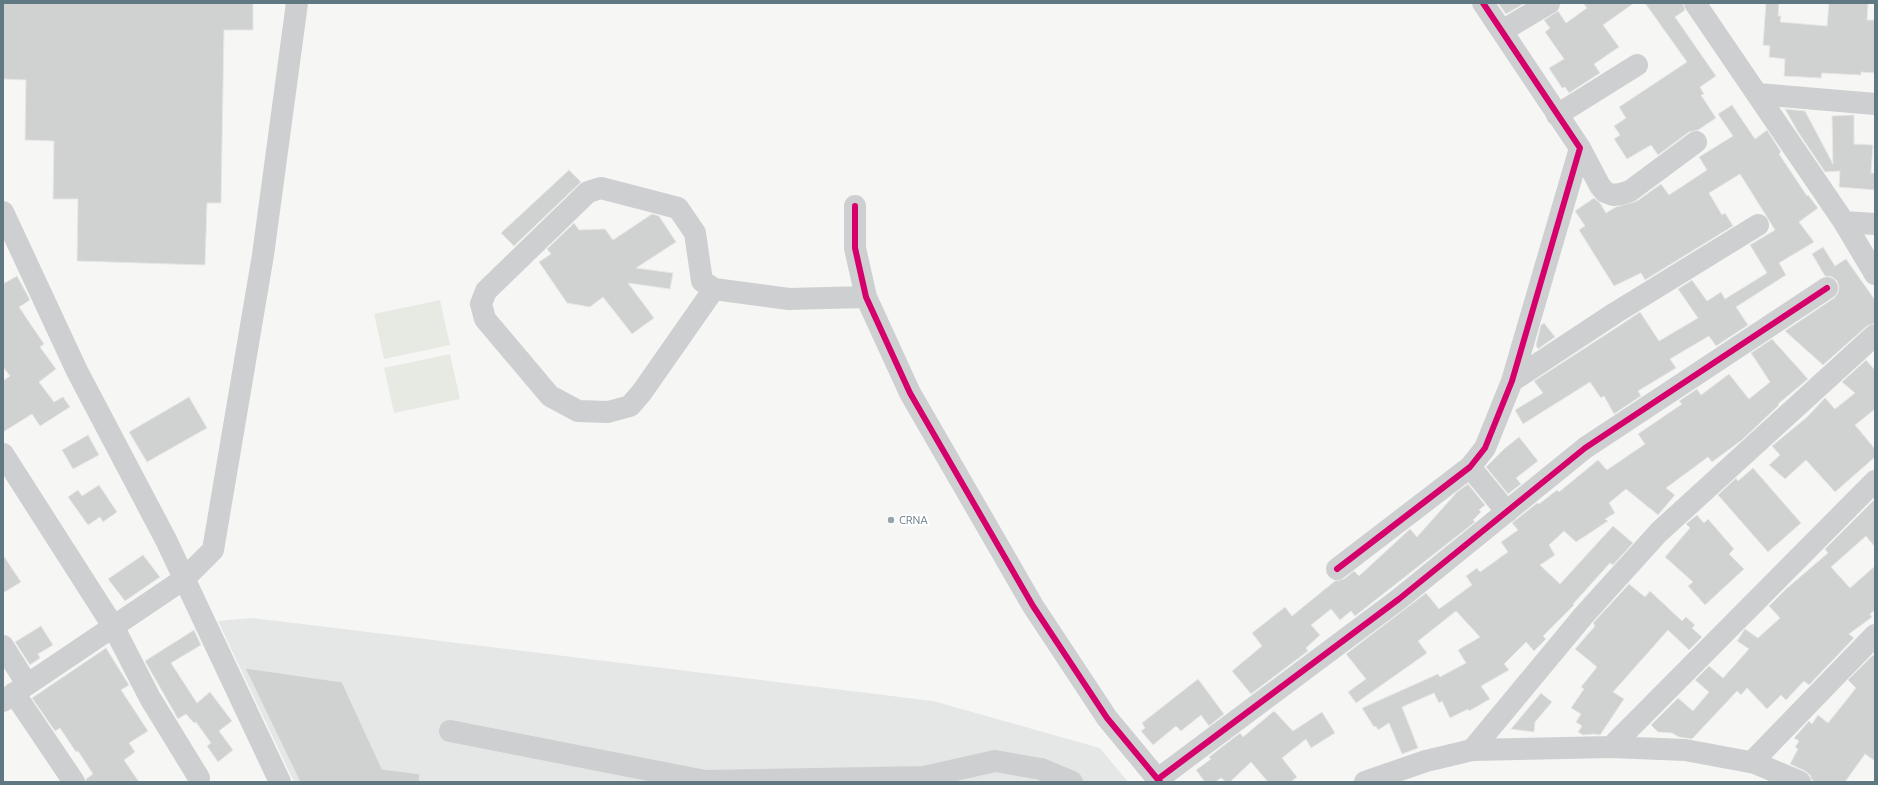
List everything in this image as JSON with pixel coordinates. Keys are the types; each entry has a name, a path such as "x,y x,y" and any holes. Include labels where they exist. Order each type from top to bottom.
{"street":[{"path":"15,693 184,579 213,550 263,255 297,3"},
{"path":"1483,3 1580,148 1603,189 1613,194 1622,194 1630,191 1696,142"},
{"path":"1502,31 1549,3"},
{"path":"1695,3 1844,222 1875,274"},
{"path":"1557,115 1637,65"},
{"path":"1758,94 1875,104"},
{"path":"1337,569 1470,467 1485,448 1512,381 1580,148"},
{"path":"714,289 642,392 630,406 608,412 578,411 550,396 485,319 481,304 486,291 588,192 601,188 678,208 695,233 702,281 714,289 789,299 866,297"},
{"path":"856,206 855,248 866,297 910,393 1034,606 1107,718 1159,781 1400,599 1585,448 1827,288"},
{"path":"3,212 78,371 127,463 222,654 280,782"},
{"path":"1844,222 1875,224"},
{"path":"1512,381 1615,313 1758,225"},
{"path":"1472,750 1584,615 1659,532 1875,335"},
{"path":"3,454 113,626 150,698 199,778"},
{"path":"1470,467 1507,512"},
{"path":"1611,747 1875,481"},
{"path":"1752,762 1875,635"},
{"path":"3,646 15,693 74,782"},
{"path":"450,731 705,781 924,777 996,761 1041,769 1072,782"},
{"path":"1364,782 1426,761 1472,750 1611,747 1685,750 1752,762 1800,782"}],"shaded area":[{"path":"440,300 450,345 384,359 374,314"},
{"path":"450,354 460,399 394,413 384,368"},
{"path":"253,618 933,701 1100,748 1128,782 294,782 218,621"}],"building":[{"path":"3,3 253,3 253,30 224,30 221,203 207,203 205,265 77,261 78,199 53,199 54,141 25,140 26,80 3,79"},
{"path":"1498,3 1525,3 1506,14"},
{"path":"1583,3 1634,3 1603,25 1619,47 1594,64 1600,73 1569,93 1565,87 1562,88 1549,68 1564,59 1545,32 1550,28 1544,20 1558,11 1566,23 1587,8"},
{"path":"1645,3 1683,3 1685,10 1675,17 1716,76 1700,87 1704,94 1701,95 1716,118 1698,130 1689,132 1658,155 1651,145 1627,159 1614,139 1620,135 1614,126 1626,118 1619,107 1687,62"},
{"path":"1766,3 1779,3 1778,16 1781,16 1780,22 1827,26 1829,3 1868,3 1867,20 1875,20 1875,73 1861,72 1861,75 1822,73 1821,78 1784,76 1785,59 1769,57 1770,46 1763,45"},
{"path":"1732,105 1755,139 1767,130 1781,152 1779,154 1807,196 1808,195 1818,208 1799,222 1814,242 1779,263 1786,275 1736,307 1748,325 1716,346 1709,336 1670,359 1676,368 1638,391 1641,396 1614,414 1604,396 1601,398 1590,382 1523,424 1515,410 1543,393 1534,381 1640,312 1659,341 1698,318 1678,289 1692,280 1707,301 1721,292 1725,299 1767,273 1750,245 1775,230 1740,174 1709,193 1722,215 1725,213 1733,226 1645,280 1641,273 1614,286 1579,230 1585,226 1575,211 1594,198 1600,203 1606,213 1616,207 1637,201 1661,184 1669,195 1707,170 1699,157 1733,136 1718,114"},
{"path":"1785,109 1805,111 1833,164 1832,116 1854,115 1854,144 1873,145 1871,173 1875,173 1875,190 1839,187 1840,171 1825,172 1798,132"},
{"path":"569,170 581,182 514,246 501,233"},
{"path":"652,214 659,216 676,242 636,268 673,273 670,289 628,283 654,318 632,334 603,297 590,307 567,303 539,262 551,254 547,249 574,223 579,230 605,229 613,240"},
{"path":"1823,247 1835,266 1846,259 1875,300 1875,323 1867,326 1823,365 1785,331 1834,298 1838,293 1839,287 1837,281 1832,277 1825,276 1812,254"},
{"path":"17,276 30,300 19,307 44,344 40,347 56,369 39,382 54,402 63,397 70,407 40,426 32,414 3,432 3,381 10,376 3,367 3,284"},
{"path":"1544,323 1555,337 1538,349 1536,345 1541,325"},
{"path":"1772,339 1808,379 1778,404 1779,405 1742,440 1712,462 1708,457 1666,488 1675,495 1658,515 1626,489 1609,503 1615,513 1605,519 1608,521 1576,542 1564,531 1549,545 1555,555 1540,565 1560,584 1613,526 1633,543 1613,565 1610,563 1573,604 1574,605 1543,636 1546,639 1534,651 1526,642 1504,664 1509,670 1481,686 1490,699 1469,711 1468,709 1450,718 1442,701 1439,703 1434,693 1402,707 1418,748 1402,754 1389,723 1378,730 1376,726 1374,727 1362,708 1438,674 1440,677 1466,663 1458,650 1480,637 1456,611 1418,641 1427,653 1356,703 1348,692 1366,679 1346,654 1426,593 1439,609 1472,585 1466,576 1477,568 1480,572 1508,552 1501,542 1518,530 1512,523 1537,503 1539,504 1557,490 1559,492 1598,460 1607,470 1645,444 1638,434 1682,404 1679,401 1697,389 1701,395 1729,374 1749,399 1770,382 1751,353"},
{"path":"1866,360 1875,370 1875,409 1855,425 1875,449 1875,457 1835,492 1806,460 1785,479 1769,465 1780,455 1772,446 1807,417 1825,398 1835,409 1855,393 1842,382"},
{"path":"189,397 207,428 147,462 129,432"},
{"path":"88,435 99,455 73,469 62,450"},
{"path":"1519,437 1538,461 1516,478 1521,484 1508,494 1486,467 1504,449"},
{"path":"1753,468 1801,523 1768,552 1718,495 1736,478 1738,481"},
{"path":"1468,484 1485,505 1479,510 1481,512 1473,520 1475,522 1355,616 1351,611 1340,620 1331,609 1311,625 1320,635 1306,648 1308,651 1251,694 1232,671 1262,646 1252,633 1285,607 1292,616 1335,581 1344,579 1354,571 1359,576 1410,529 1417,537 1457,492"},
{"path":"99,485 117,512 103,522 100,517 88,525 68,497 78,490 82,496"},
{"path":"1875,499 1875,547 1866,536 1831,567 1850,588 1875,566 1875,610 1870,614 1872,617 1849,634 1854,638 1809,685 1804,681 1786,700 1781,695 1767,709 1747,688 1741,695 1737,691 1692,739 1679,737 1672,733 1658,732 1651,725 1678,698 1693,711 1709,692 1695,680 1709,666 1723,678 1749,649 1737,641 1745,629 1758,638 1780,618 1769,606 1786,589 1828,553 1825,549"},
{"path":"1697,515 1704,523 1708,519 1734,549 1729,554 1744,569 1705,605 1688,586 1693,582 1665,557 1690,528 1686,524"},
{"path":"3,555 21,582 3,593"},
{"path":"143,555 160,577 125,601 108,579"},
{"path":"1629,584 1645,597 1650,591 1682,621 1686,617 1695,625 1692,628 1702,637 1689,650 1668,630 1613,692 1624,699 1600,735 1583,735 1578,732 1582,726 1576,722 1581,714 1571,708 1584,689 1581,687 1597,667 1575,649 1595,626 1593,623"},
{"path":"41,626 53,645 38,654 40,658 30,665 15,642"},
{"path":"194,630 201,645 171,663 197,703 210,692 232,721 219,731 233,750 218,762 207,746 211,743 196,722 194,723 186,714 178,719 145,661"},
{"path":"106,648 129,685 121,690 148,731 129,743 135,752 124,760 139,782 86,782 86,779 93,774 78,751 76,752 60,728 55,731 32,698"},
{"path":"1873,655 1875,657 1875,761 1865,754 1845,782 1816,782 1812,780 1810,775 1805,771 1790,764 1798,749 1795,747 1799,741 1794,738 1809,721 1812,724 1818,715 1828,723 1856,688 1848,680"},
{"path":"245,668 342,682 382,769 420,774 419,782 300,782"},
{"path":"1198,679 1224,714 1209,726 1201,715 1181,731 1176,726 1153,745 1141,731 1145,728 1142,723"},
{"path":"1541,693 1552,702 1535,722 1534,732 1511,729"},
{"path":"1274,711 1293,731 1322,712 1335,733 1311,748 1306,739 1282,758 1297,777 1291,782 1268,782 1251,762 1230,782 1226,782 1221,778 1215,782 1205,782 1196,770 1211,759 1209,757 1240,733 1243,737"}],"cycle path":[{"path":"1337,569 1470,467 1485,448 1512,381 1580,148 1483,3"},
{"path":"855,206 855,248 866,297 910,393 1033,606 1107,718 1160,782"},
{"path":"1158,779 1399,599 1585,448 1827,288"}],"place":[{"name":"CRNA","path":"891,520"}]}
